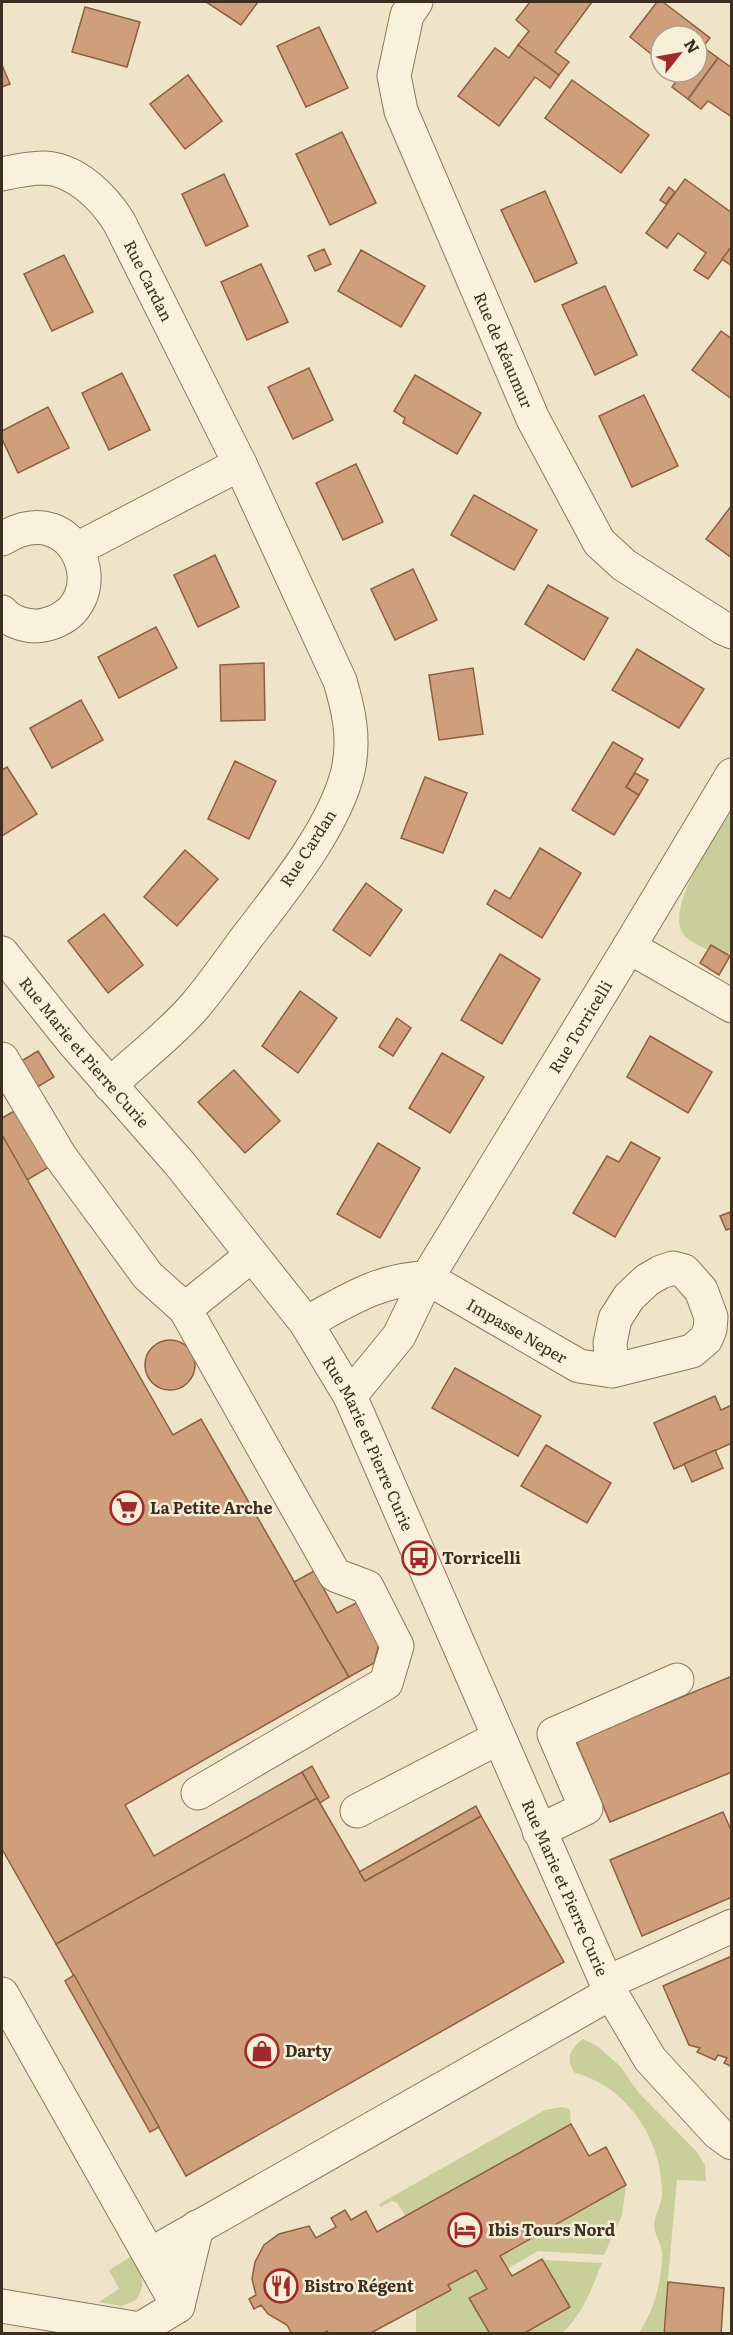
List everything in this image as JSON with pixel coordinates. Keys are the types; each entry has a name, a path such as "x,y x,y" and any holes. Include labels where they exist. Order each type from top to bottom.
{"street":[{"name":"Rue de Réaumur","path":"416,2 407,15 394,76 401,111 533,419 599,542 624,565 732,632"},
{"name":"Rue Cardan","path":"2,174 45,168 62,172 84,183 107,202 240,464 340,681 349,710 352,737 348,769 341,796 329,821 276,899 194,1008 110,1084"},
{"path":"77,549 240,464"},
{"path":"2,539 24,528 33,526 50,528 65,537 77,549 84,565 85,582 79,599 69,613 54,622 38,626 20,624 2,612"},
{"name":"Rue Torricelli","path":"350,1396 399,1336 427,1278 732,775"},
{"path":"630,946 732,1006"},
{"name":"Rue Marie et Pierre Curie","path":"2,953 74,1043 180,1164 306,1323 350,1396 608,1988 650,2060 718,2133 732,2143"},
{"path":"2,1059 60,1156 148,1276 185,1308 335,1575 367,1587 397,1646 386,1683 198,1793"},
{"path":"185,1308 252,1255"},
{"path":"306,1323 354,1296 379,1286 405,1278 427,1278"},
{"name":"Impasse Neper","path":"427,1278 579,1366 612,1371"},
{"path":"539,1831 586,1809 554,1734 677,1680"},
{"path":"357,1811 498,1738"},
{"path":"151,2254 608,1988 732,1926"},
{"path":"2,1994 151,2254 178,2306"},
{"path":"2,2306 140,2329 178,2306 197,2227"}],"green space":[{"path":"731,812 731,951 725,959 685,936 680,924 680,909 685,891 694,873"},
{"path":"583,2039 597,2046 620,2066 639,2093 697,2152 705,2165 706,2181 677,2180 663,2333 639,2333 652,2306 662,2266 662,2252 654,2225 662,2194 661,2174 656,2155 649,2136 626,2103 611,2090 594,2080 575,2073 570,2063 570,2054"},
{"path":"562,2107 570,2109 571,2124 406,2217 397,2203 392,2201 381,2207 379,2204 545,2110"},
{"path":"626,2185 622,2215 604,2255 538,2251 507,2269 500,2256"},
{"path":"132,2256 142,2278 142,2288 136,2300 122,2306 99,2302 119,2289 109,2270"},
{"path":"542,2260 602,2263 581,2310 562,2333 523,2334 570,2307"},
{"path":"476,2270 487,2289 470,2298 490,2333 416,2334 416,2308 451,2290 448,2285"}],"building":[{"path":"206,2 258,2 241,25"},
{"path":"530,2 592,2 555,52 569,62 559,75 518,45 529,31 516,20"},
{"path":"657,2 663,2 692,24 649,24 649,52 630,37"},
{"path":"85,7 140,22 127,67 72,52"},
{"path":"319,27 348,88 306,107 277,46"},
{"path":"518,45 559,75 550,88 535,77 499,126 458,96 495,48 509,58"},
{"path":"709,51 718,58 709,70"},
{"path":"718,58 732,68 732,117 708,101 701,109 688,99 699,84 709,84 709,70"},
{"path":"2,65 10,84 2,87"},
{"path":"188,75 222,121 185,149 150,104"},
{"path":"572,80 649,135 621,173 545,118"},
{"path":"674,84 699,84 688,99 672,87"},
{"path":"342,132 376,203 330,225 296,154"},
{"path":"224,174 248,226 206,246 182,194"},
{"path":"685,179 732,213 732,246 708,279 694,270 706,253 678,233 667,248 646,233"},
{"path":"669,187 675,192 666,204 660,200"},
{"path":"545,191 577,263 535,282 501,210"},
{"path":"732,246 732,266 722,259"},
{"path":"324,249 331,264 315,271 308,256"},
{"path":"361,250 425,286 401,327 338,291"},
{"path":"64,255 93,312 52,331 24,274"},
{"path":"261,264 288,322 247,340 221,282"},
{"path":"605,286 637,355 595,375 562,305"},
{"path":"721,331 732,339 732,399 692,370"},
{"path":"309,368 333,420 293,439 268,387"},
{"path":"122,373 150,430 109,450 82,393"},
{"path":"415,375 481,413 457,454 403,423 405,418 394,411"},
{"path":"644,395 678,466 632,487 599,416"},
{"path":"48,407 69,448 18,473 2,439 2,431"},
{"path":"356,464 383,522 343,540 316,483"},
{"path":"474,495 537,530 514,570 451,535"},
{"path":"732,505 732,558 706,539"},
{"path":"215,555 239,607 198,627 174,575"},
{"path":"413,569 437,620 395,640 371,589"},
{"path":"548,585 608,618 584,660 525,624"},
{"path":"156,627 177,668 119,698 98,657"},
{"path":"637,649 704,689 679,728 612,690"},
{"path":"264,663 265,720 221,721 220,665"},
{"path":"473,668 483,734 439,740 429,675"},
{"path":"81,700 103,740 52,768 30,728"},
{"path":"613,742 643,759 626,787 639,795 614,835 572,810"},
{"path":"235,761 276,781 249,839 208,819"},
{"path":"7,767 37,814 2,836 2,770"},
{"path":"635,773 648,780 639,795 626,787"},
{"path":"425,777 467,793 443,853 401,838"},
{"path":"540,848 581,873 542,938 487,904 495,890 510,899"},
{"path":"185,850 218,879 177,926 144,897"},
{"path":"366,883 402,910 370,956 333,930"},
{"path":"104,914 143,965 108,993 68,941"},
{"path":"711,945 730,956 719,975 700,963"},
{"path":"500,954 540,979 502,1044 461,1020"},
{"path":"300,991 337,1018 298,1073 262,1046"},
{"path":"397,1018 411,1028 393,1056 379,1047"},
{"path":"650,1036 712,1072 688,1113 627,1077"},
{"path":"38,1051 54,1077 34,1089 18,1063"},
{"path":"442,1053 484,1077 450,1133 409,1108"},
{"path":"234,1070 280,1121 245,1153 198,1102"},
{"path":"16,1110 49,1167 27,1180 2,1135 2,1118"},
{"name":"La Petite Arche","path":"2,1135 173,1435 201,1419 349,1677 125,1805 154,1856 302,1772 317,1798 56,1944 2,1849"},
{"path":"631,1142 660,1158 615,1237 573,1213 607,1156 619,1162"},
{"path":"378,1143 420,1168 380,1238 337,1214"},
{"path":"730,1212 732,1228 726,1230 720,1216"},
{"path":"165,1340 175,1340 188,1347 195,1360 195,1370 188,1383 175,1390 165,1390 156,1386 149,1379 145,1370 145,1360 149,1351 156,1344"},
{"path":"455,1368 541,1416 518,1456 432,1408"},
{"path":"715,1396 721,1410 732,1405 732,1443 674,1469 654,1423"},
{"path":"546,1445 611,1483 587,1523 521,1486"},
{"path":"715,1450 723,1468 692,1482 684,1464"},
{"path":"314,1571 337,1613 358,1602 380,1641 374,1663 349,1677 294,1582"},
{"path":"732,1676 732,1772 610,1822 576,1741"},
{"path":"312,1766 329,1797 320,1803 302,1772"},
{"name":"Darty","path":"317,1798 365,1881 481,1816 564,1962 186,2176 56,1944"},
{"path":"476,1806 481,1816 365,1881 359,1872"},
{"path":"723,1812 732,1832 732,1897 642,1936 610,1860"},
{"path":"732,1956 732,2067 724,2063 727,2058 718,2055 715,2060 697,2052 700,2048 689,2045 663,1986"},
{"path":"74,1975 159,2127 150,2132 65,1981"},
{"name":"Ibis Tours Nord","path":"571,2124 589,2156 606,2147 626,2185 500,2256 512,2276 542,2259 570,2307 523,2334 490,2334 469,2298 487,2289 476,2270 448,2285 451,2290 369,2334 329,2334 327,2331 322,2334 292,2334 287,2325 268,2314 261,2305 254,2309 249,2299 256,2295 252,2279 255,2262 264,2245 279,2234 309,2226 316,2238 336,2227 331,2218 345,2210 351,2220 366,2211 377,2232"},
{"path":"668,2282 724,2288 721,2334 664,2334"}],"place":[{"name":"La Petite Arche","path":"127,1508"},
{"name":"Torricelli","path":"419,1558"},
{"name":"Darty","path":"262,2051"},
{"name":"Ibis Tours Nord","path":"465,2230"},
{"name":"Bistro Régent","path":"281,2286"}]}
